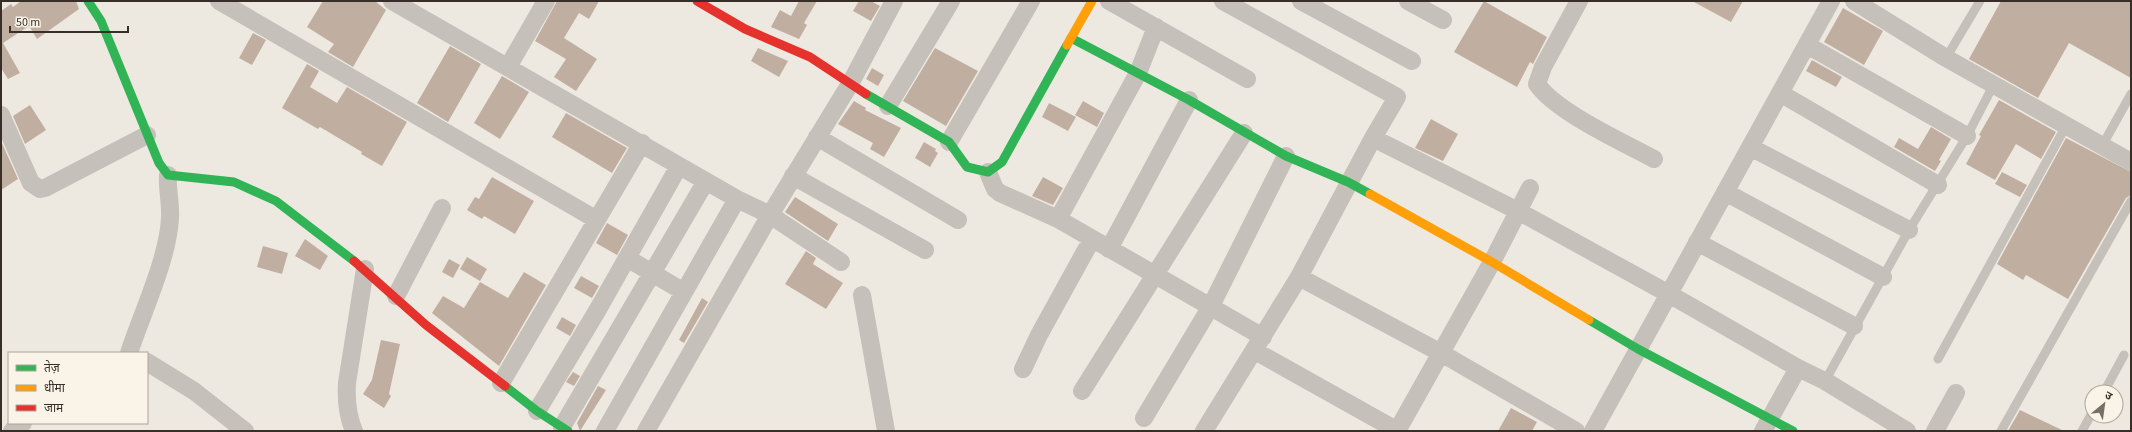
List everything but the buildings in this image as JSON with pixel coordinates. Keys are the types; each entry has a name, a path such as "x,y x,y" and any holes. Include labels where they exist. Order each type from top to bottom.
{"street":[{"path":"88,1 101,21 159,163 168,176 170,217 168,228 158,270 129,352"},
{"path":"219,1 597,220"},
{"path":"392,1 642,143 737,199 770,215 841,262"},
{"path":"508,67 546,1"},
{"path":"696,1 744,29 810,57 850,84 949,142 967,166 979,171 988,172 1002,162 1092,1"},
{"path":"646,431 770,215 850,84 894,1"},
{"path":"888,106 951,1"},
{"path":"949,142 1031,1"},
{"path":"1109,1 1247,79"},
{"path":"1204,431 1299,277 1348,182 1397,97 1223,1"},
{"path":"1301,1 1412,61"},
{"path":"1408,1 1443,20"},
{"path":"1579,1 1543,67 1537,84 1551,100 1570,113 1654,159"},
{"path":"1593,431 1831,1"},
{"path":"1854,1 1946,58 2131,162"},
{"path":"1058,219 1138,73 1156,27"},
{"path":"1071,38 1189,100 1286,156 1348,182 1492,262 1766,425 1793,431"},
{"path":"1807,45 1967,136"},
{"path":"1780,93 1938,185"},
{"path":"1109,249 1189,100"},
{"path":"1,114 31,183 40,189 45,188 147,135"},
{"path":"1082,391 1244,132"},
{"path":"817,137 958,220"},
{"path":"1372,138 1518,211 1669,294 1798,368 1825,381 1907,431"},
{"path":"501,383 642,143"},
{"path":"1750,147 1909,230"},
{"path":"1144,418 1211,306 1286,156"},
{"path":"537,411 679,166"},
{"path":"988,172 996,189 1000,193 1058,219 1211,306 1259,344 1398,431 1492,262 1530,188"},
{"path":"168,176 201,177 234,182 276,201 365,269 426,325 537,411 565,429 652,273 706,181"},
{"path":"793,176 925,250"},
{"path":"1725,192 1883,277"},
{"path":"605,431 737,199"},
{"path":"396,296 442,208"},
{"path":"1023,369 1038,335 1092,239"},
{"path":"1697,242 1854,326"},
{"path":"627,258 684,292"},
{"path":"354,431 349,420 346,398 365,269"},
{"path":"1299,277 1441,353 1576,431"},
{"path":"862,295 886,431"},
{"path":"148,363 194,391 245,431"},
{"path":"1766,425 1798,368"},
{"path":"1934,431 1956,393"},
{"path":"12,431 22,424"}],"lane":[{"path":"1946,58 1980,1"},
{"path":"1825,381 1854,326 1909,230 1967,136 1994,84"},
{"path":"2102,146 2131,94"},
{"path":"1938,359 2066,126"},
{"path":"2001,431 2131,201"},
{"path":"2108,384 2124,355"}],"traffic: fast":[{"path":"88,1 101,21 159,163 168,175 234,182 276,201 354,261"},
{"path":"1071,38 1189,100 1286,156 1348,182 1370,194"},
{"path":"866,94 949,142 967,167 988,172 1002,162 1067,45"},
{"path":"1589,320 1638,349 1793,431"},
{"path":"505,386 537,411 568,431"}],"traffic: slow":[{"path":"1067,45 1092,1"},
{"path":"1370,194 1492,262 1589,320"}],"traffic: jam":[{"path":"697,1 745,29 810,57 866,94"},
{"path":"354,261 426,325 505,386"}]}
